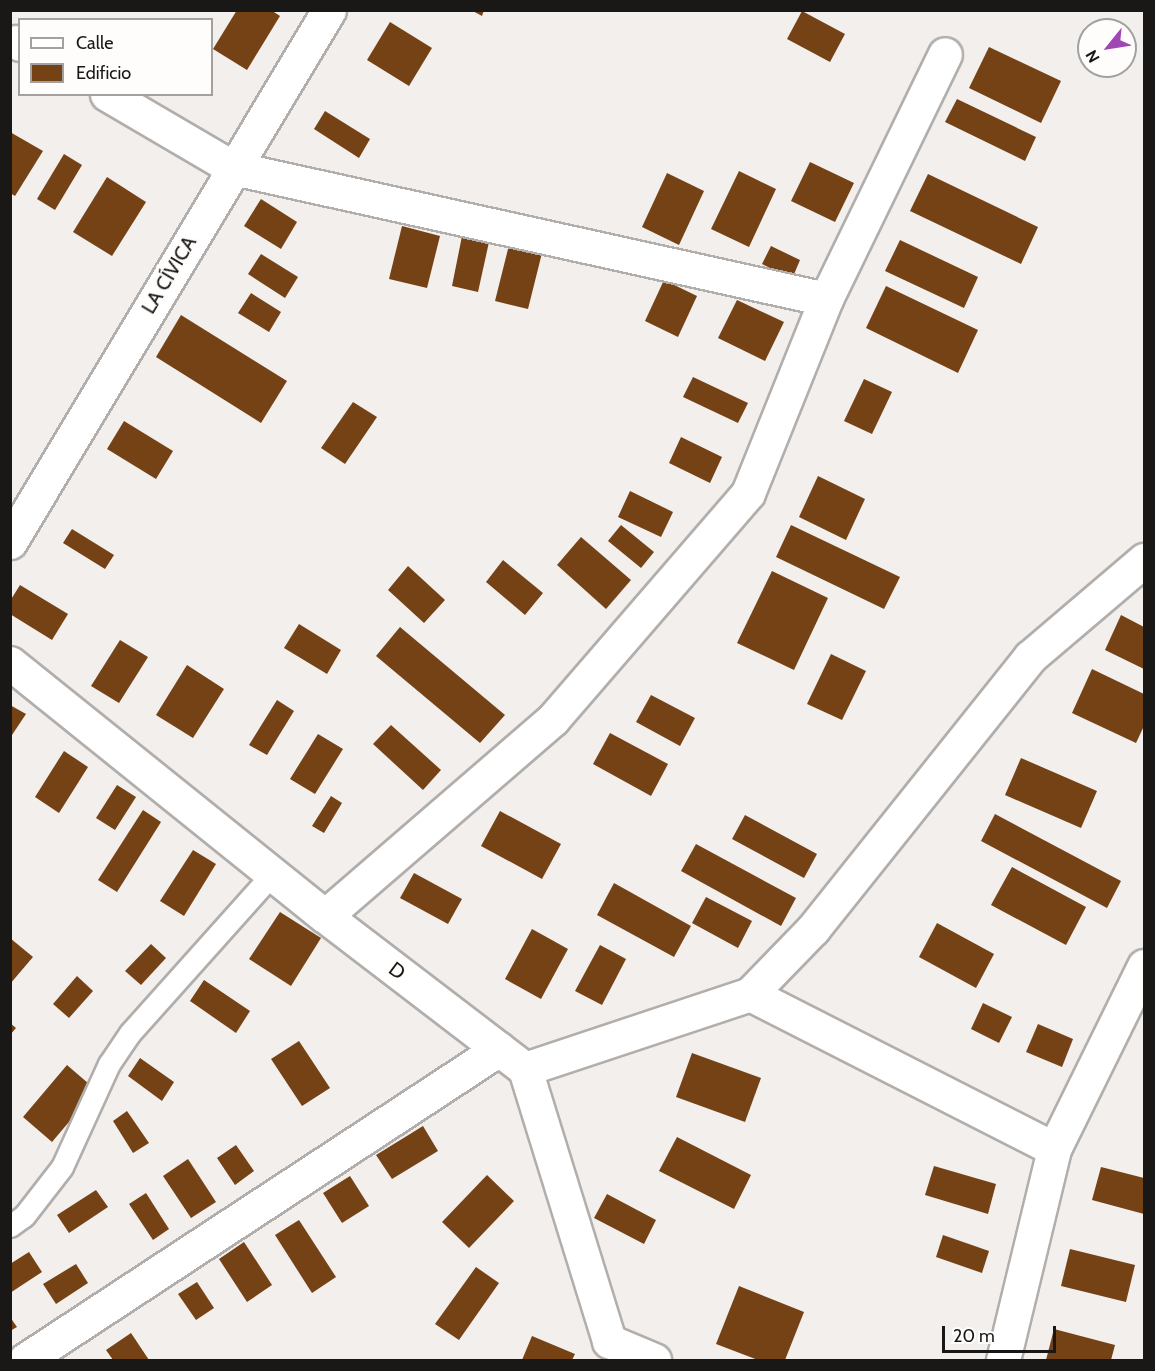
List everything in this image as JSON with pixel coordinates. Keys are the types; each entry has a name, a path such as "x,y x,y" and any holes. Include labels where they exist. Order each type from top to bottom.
{"street":[{"name":"LA CÍVICA","path":"10,542 329,10"},
{"path":"325,916 553,719 748,493 826,299 945,54"},
{"path":"110,96 233,168 826,299"},
{"path":"654,1360 609,1341 525,1069 750,994 813,929 1030,657 1144,560"},
{"name":"D","path":"10,663 325,916 525,1069"},
{"path":"1003,1360 1054,1149 1144,966"},
{"path":"750,994 1054,1149"},
{"path":"25,1360 498,1049"}],"lane":[{"path":"10,1226 24,1216 62,1167 109,1064 130,1033 273,873"}],"building":[{"path":"237,10 271,10 280,16 247,70 213,49"},
{"path":"471,10 484,10 482,16"},
{"path":"802,11 845,34 830,62 787,39"},
{"path":"390,22 432,48 409,86 367,60"},
{"path":"989,47 1061,81 1041,123 969,88"},
{"path":"957,99 1036,137 1025,161 945,122"},
{"path":"325,111 370,139 359,158 314,129"},
{"path":"10,132 43,151 15,196 10,193"},
{"path":"64,154 82,165 55,210 37,199"},
{"path":"810,162 854,183 835,222 791,201"},
{"path":"739,171 776,189 749,247 711,229"},
{"path":"667,173 704,191 679,245 642,227"},
{"path":"928,174 1038,227 1021,264 910,211"},
{"path":"107,177 146,202 112,256 73,232"},
{"path":"261,199 297,222 281,249 244,226"},
{"path":"402,226 440,236 427,288 389,279"},
{"path":"462,236 489,242 478,292 452,286"},
{"path":"900,240 978,277 964,308 885,271"},
{"path":"509,245 542,253 528,309 495,301"},
{"path":"771,246 800,260 792,279 762,264"},
{"path":"261,254 298,277 285,298 248,274"},
{"path":"664,280 697,296 678,337 645,321"},
{"path":"886,286 978,330 958,373 866,328"},
{"path":"251,293 281,312 269,332 238,313"},
{"path":"737,300 784,322 765,361 718,338"},
{"path":"181,315 287,381 261,423 156,357"},
{"path":"693,377 748,403 738,423 683,397"},
{"path":"864,379 892,392 872,434 844,421"},
{"path":"353,402 377,417 345,464 321,448"},
{"path":"124,421 173,451 156,479 107,449"},
{"path":"681,437 722,457 710,483 669,463"},
{"path":"818,476 865,499 846,540 799,517"},
{"path":"630,491 673,512 661,537 618,517"},
{"path":"621,525 654,552 641,568 608,541"},
{"path":"791,525 900,577 884,609 776,557"},
{"path":"72,529 114,555 105,569 63,543"},
{"path":"581,537 631,580 606,609 557,565"},
{"path":"503,560 543,593 525,615 486,582"},
{"path":"408,566 445,600 424,623 388,590"},
{"path":"772,571 828,598 794,670 737,643"},
{"path":"20,585 68,614 52,640 10,614 10,601"},
{"path":"1121,615 1144,627 1144,669 1105,650"},
{"path":"299,624 341,650 327,674 284,648"},
{"path":"400,627 505,715 480,743 376,656"},
{"path":"120,640 148,657 119,703 91,686"},
{"path":"831,654 866,671 842,720 807,704"},
{"path":"187,665 224,689 193,738 156,715"},
{"path":"1092,669 1144,694 1144,726 1136,743 1072,713"},
{"path":"651,695 695,718 680,746 636,722"},
{"path":"277,700 294,711 267,755 249,745"},
{"path":"10,705 26,714 10,738"},
{"path":"391,725 441,770 423,790 373,744"},
{"path":"610,733 668,764 651,796 593,764"},
{"path":"318,734 343,749 315,794 290,779"},
{"path":"64,751 88,767 59,813 35,797"},
{"path":"1021,758 1097,791 1081,828 1005,795"},
{"path":"117,785 136,797 115,830 96,818"},
{"path":"331,796 342,803 324,833 312,826"},
{"path":"143,810 161,822 117,892 98,880"},
{"path":"500,811 561,844 542,879 481,846"},
{"path":"995,814 1121,881 1107,908 981,841"},
{"path":"745,815 817,854 804,878 732,839"},
{"path":"696,844 796,898 781,926 681,871"},
{"path":"193,850 216,864 184,916 160,901"},
{"path":"1012,867 1086,907 1066,945 991,905"},
{"path":"414,873 462,899 448,924 400,898"},
{"path":"614,883 691,926 674,957 597,915"},
{"path":"706,897 752,921 738,948 692,923"},
{"path":"280,912 321,938 291,986 249,959"},
{"path":"937,923 994,954 976,988 919,957"},
{"path":"532,929 568,949 541,999 505,979"},
{"path":"10,938 33,957 10,984"},
{"path":"151,944 166,958 141,985 125,971"},
{"path":"600,945 626,959 602,1005 575,991"},
{"path":"77,976 93,991 69,1018 53,1004"},
{"path":"204,980 250,1011 236,1033 190,1001"},
{"path":"983,1003 1012,1017 999,1043 971,1029"},
{"path":"10,1023 16,1028 10,1035"},
{"path":"1038,1024 1073,1039 1062,1067 1026,1052"},
{"path":"299,1041 330,1088 302,1106 271,1059"},
{"path":"692,1053 761,1078 745,1122 676,1097"},
{"path":"140,1058 174,1082 162,1101 128,1076"},
{"path":"67,1065 96,1090 52,1142 23,1117"},
{"path":"127,1111 149,1143 133,1153 113,1121"},
{"path":"423,1126 438,1151 392,1179 376,1155"},
{"path":"677,1137 751,1175 734,1209 659,1171"},
{"path":"236,1145 254,1171 235,1185 217,1158"},
{"path":"188,1159 216,1202 191,1218 163,1176"},
{"path":"934,1166 996,1184 988,1214 925,1195"},
{"path":"1101,1167 1144,1178 1144,1214 1092,1200"},
{"path":"487,1175 514,1201 469,1248 442,1222"},
{"path":"350,1176 369,1206 342,1223 323,1193"},
{"path":"96,1190 108,1207 69,1233 57,1215"},
{"path":"146,1193 169,1229 153,1240 129,1204"},
{"path":"607,1194 656,1220 644,1244 594,1218"},
{"path":"299,1220 336,1277 312,1293 275,1235"},
{"path":"943,1235 989,1251 982,1273 936,1257"},
{"path":"244,1242 272,1285 247,1302 219,1259"},
{"path":"1070,1249 1135,1265 1126,1302 1061,1286"},
{"path":"29,1252 42,1272 10,1293 10,1264"},
{"path":"76,1264 88,1283 56,1304 43,1284"},
{"path":"476,1267 499,1283 459,1340 435,1324"},
{"path":"197,1282 214,1308 196,1320 178,1294"},
{"path":"739,1286 804,1312 785,1360 758,1360 716,1344"},
{"path":"10,1317 17,1327 10,1331"},
{"path":"1054,1329 1115,1345 1111,1360 1046,1360"},
{"path":"131,1333 149,1360 113,1360 106,1350"},
{"path":"532,1336 575,1354 572,1360 522,1360"}]}
